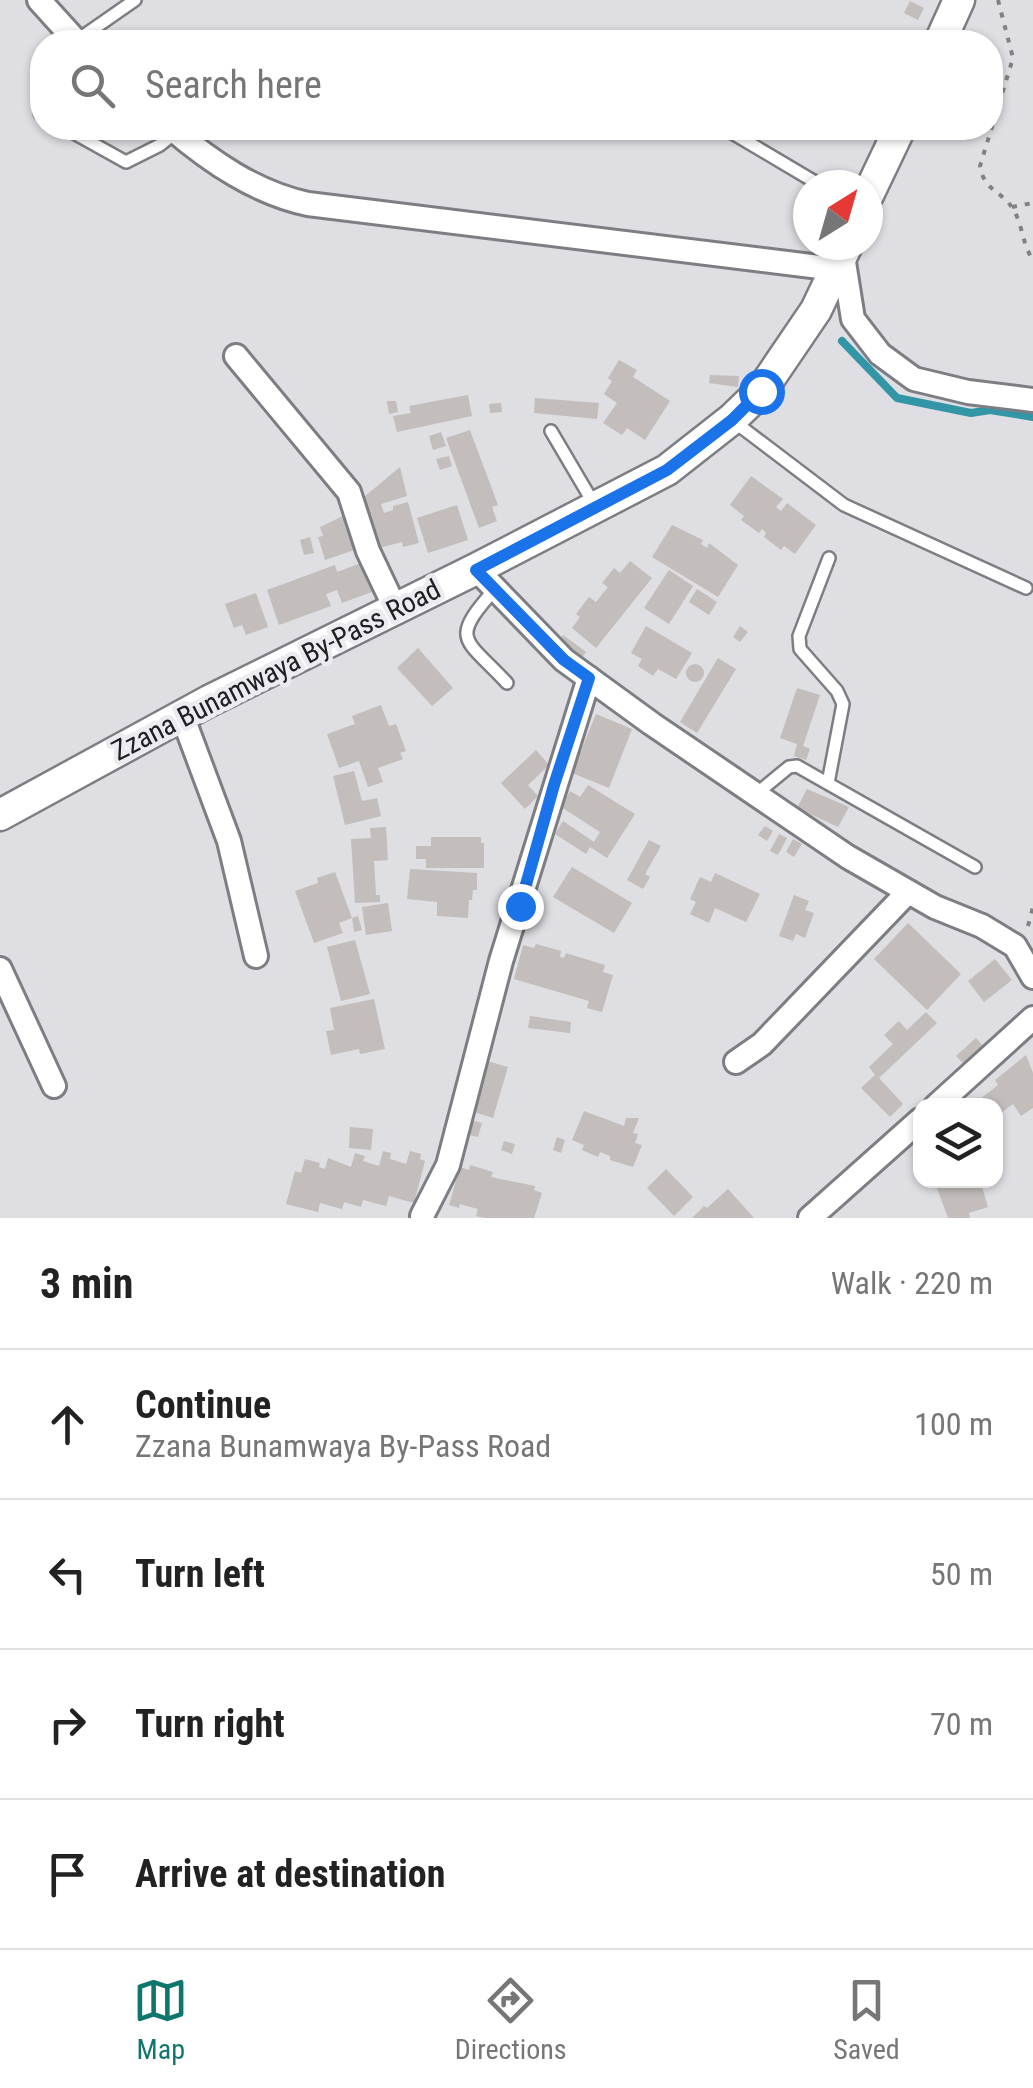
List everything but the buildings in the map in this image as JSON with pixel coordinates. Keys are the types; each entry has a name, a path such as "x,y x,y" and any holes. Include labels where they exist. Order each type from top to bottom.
{"street":[{"path":"39,0 66,30"},
{"path":"945,30 959,0"},
{"path":"187,140 246,182 276,197 308,204 793,252"},
{"path":"880,170 894,140"},
{"name":"Zzana Bunamwaya By-Pass Road","path":"0,815 182,715 394,608 485,579 596,507 667,470 732,420 761,391 816,310 841,260"},
{"path":"843,260 853,319 880,354 914,379 968,392 1033,400"},
{"path":"236,356 349,492 368,551 394,608"},
{"path":"485,579 564,660 755,794 908,892 1024,946 1033,977"},
{"path":"422,1216 448,1165 501,961 589,678"},
{"path":"182,715 229,840 256,956"},
{"path":"736,1062 762,1044 908,892"},
{"path":"0,968 54,1086"},
{"path":"945,1098 1033,1018"},
{"path":"810,1218 913,1126"}],"lane":[{"path":"93,30 134,0"},
{"path":"87,140 126,162 164,140"},
{"path":"744,140 795,170"},
{"path":"732,420 844,505 1026,588"},
{"path":"552,431 596,507"},
{"path":"828,783 843,704 837,691 800,650 799,636 829,558"},
{"path":"485,579 465,628 467,641 507,683"},
{"path":"755,794 789,767 797,766 975,867"}],"path":[{"path":"998,0 1013,58 1003,91"},
{"path":"988,140 980,166 982,180 1012,207 1024,246 1033,260"},
{"path":"1012,207 1033,204"}],"waterway":[{"path":"842,341 897,398 971,413 990,410 1033,417"}],"route":[{"path":"520,906 589,678 564,660 476,570 667,470 732,420 761,391"}]}
